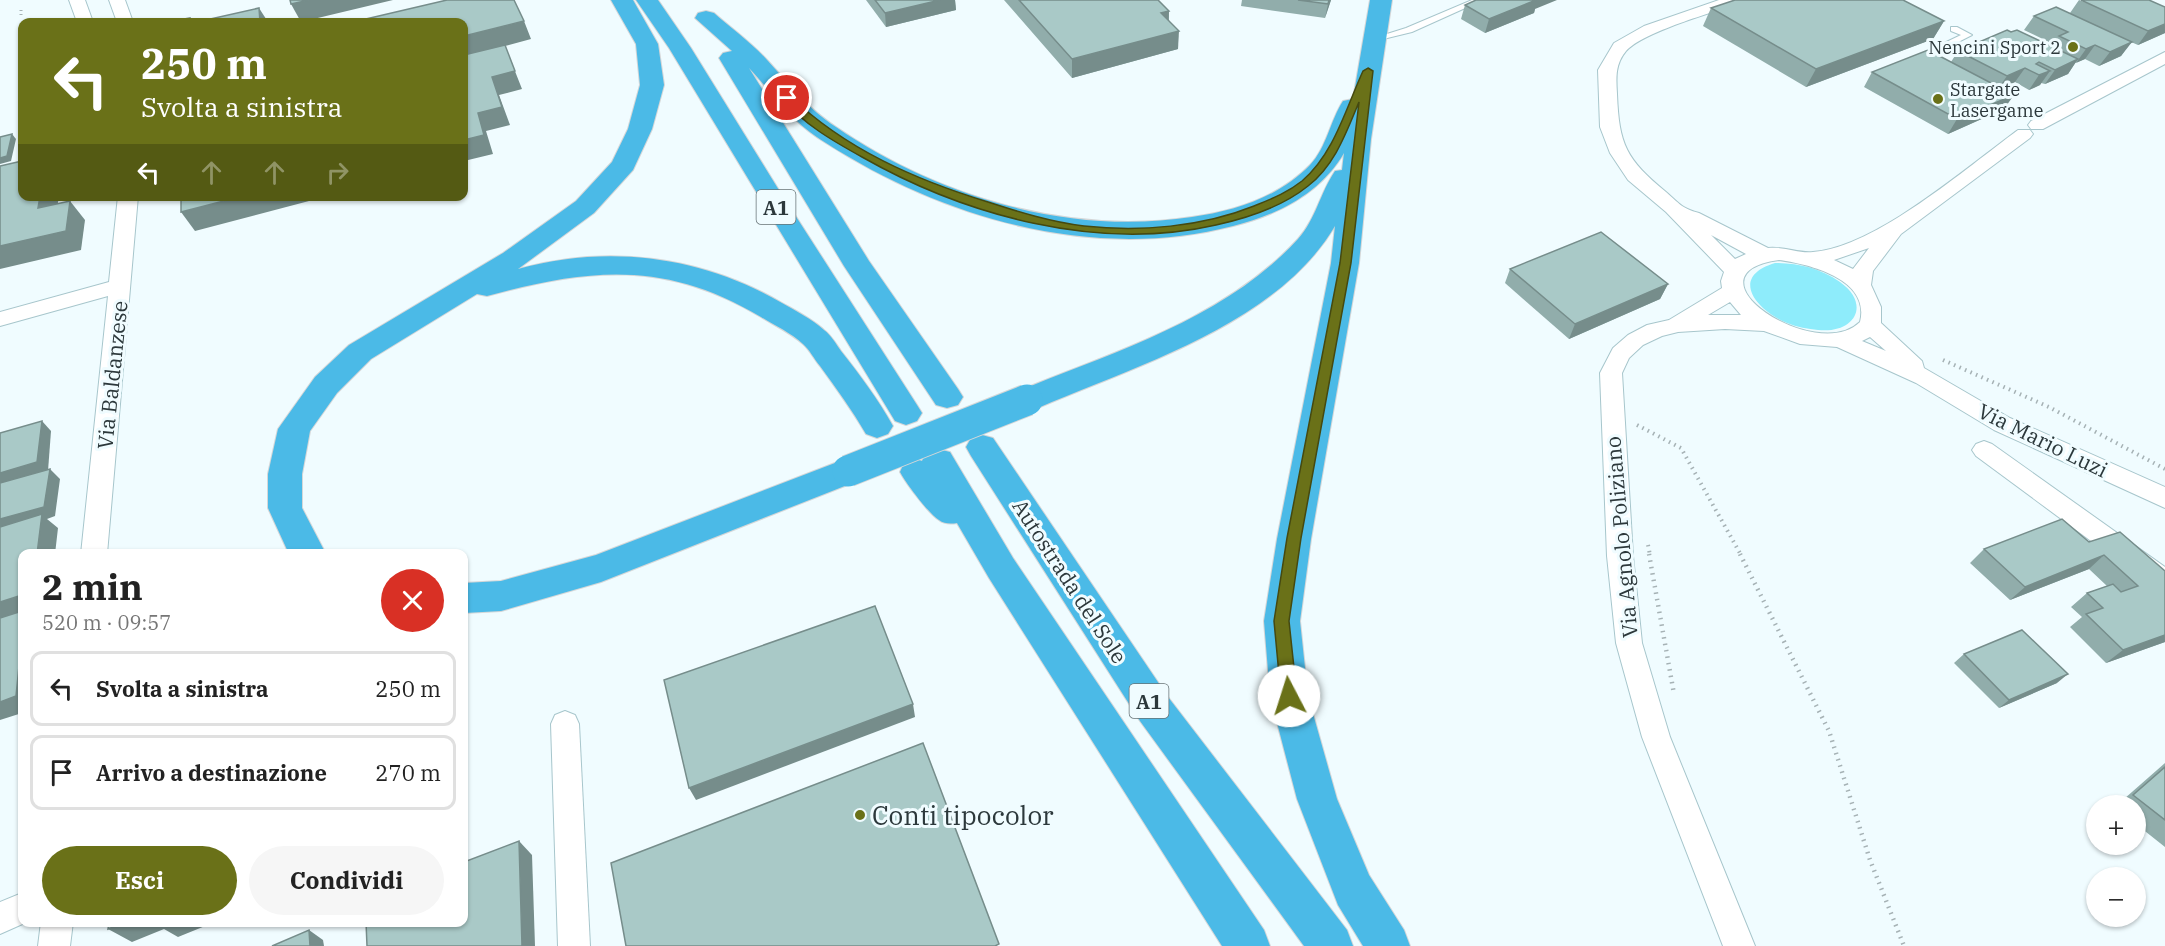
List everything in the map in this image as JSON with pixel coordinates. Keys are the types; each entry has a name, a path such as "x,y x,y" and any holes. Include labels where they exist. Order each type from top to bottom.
{"highway":[{"path":"304,549 285,508 285,474 294,429 326,385 360,352 513,259 585,207 624,165 640,129 652,85 647,44 622,0"},
{"name":"A1","path":"647,0 680,48 906,413"},
{"path":"1383,4 1368,71 1358,139 1345,263 1294,538 1282,621 1289,696 1317,799 1353,890 1388,946"},
{"path":"700,9 754,60 809,120 860,152 899,174 983,206 1030,219 1085,229 1122,232 1178,229 1237,217 1286,197 1313,176 1331,153 1368,71"},
{"name":"A1","path":"700,9 858,266 947,397"},
{"path":"468,598 501,596 601,568 1027,400 1221,314 1267,284 1307,246 1324,223 1335,202 1358,139"},
{"path":"424,312 490,286 531,274 591,265 636,265 699,276 758,299 814,338 856,389 877,426"},
{"name":"Autostrada del Sole","path":"982,447 1154,709 1331,946"},
{"name":"A1","path":"927,467 1001,568 1248,946"}],"street":[{"path":"77,0 84,18"},
{"path":"1673,208 1763,254 1787,254 1813,259 1831,266 1860,286 1869,300 1873,313 1869,325 1858,334 1841,340 1805,338 1768,324 1753,314 1741,302 1734,280 1673,208 1635,176 1619,153 1609,127 1608,70 1620,47 1650,29 1735,0"},
{"path":"1813,259 1850,249 1894,230 2030,129 2165,57"},
{"name":"Via Baldanzese","path":"94,549 128,201"},
{"path":"1860,286 1863,270 1894,230"},
{"name":"Via Agnolo Poliziano","path":"1673,326 1734,280 1751,257 1763,254"},
{"path":"0,319 120,286"},
{"name":"Via Agnolo Poliziano","path":"1739,946 1656,737 1629,643 1622,577 1611,373 1615,359 1623,348 1641,335 1673,326 1738,322 1768,324"},
{"name":"Via Mario Luzi","path":"1869,325 2002,424 2165,498"},
{"name":"Via Mario Luzi","path":"1841,340 1928,367"},
{"path":"1984,450 2165,581"},
{"path":"565,724 574,946"},
{"path":"0,918 18,911"},
{"path":"54,946 56,927"}],"lane":[{"path":"1375,39 1409,30 1479,0"},
{"path":"1927,63 1917,59 1968,35 1954,30 1964,23"}],"path":[{"path":"21,10 21,16"},
{"path":"1928,367 2049,407 2165,469"},
{"path":"1636,413 1637,436"},
{"path":"1636,425 1681,448 1730,533 1829,731 1870,860 1904,946"},
{"path":"1648,541 1676,706"}],"shaded area":[{"path":"1775,263 1809,267 1840,282 1850,291 1855,300 1857,308 1855,316 1849,323 1831,330 1802,328 1776,318 1758,302 1752,294 1750,285 1753,277 1761,269"}],"building":[{"path":"290,0 309,0 291,4"},
{"path":"447,0 514,0 524,21 468,35 468,18 370,18"},
{"path":"875,0 940,0 885,13"},
{"path":"1019,0 1158,0 1169,11 1161,13 1179,31 1072,59"},
{"path":"1298,0 1329,0 1328,4"},
{"path":"1476,0 1536,0 1489,19 1465,5"},
{"path":"1735,0 1903,0 1944,21 1816,69 1711,8"},
{"path":"2081,0 2149,0 2165,7 2165,24 2148,31"},
{"path":"2056,7 2132,42 2110,52 2095,45 2086,49 2059,36 2068,32 2034,16"},
{"path":"259,8 260,18 215,18"},
{"path":"2007,30 2011,32 2017,30 2078,59 2055,70 2039,62 2036,64 2050,71 2039,75 2025,68 2007,76 1958,51"},
{"path":"505,45 515,71 492,77 502,107 478,113 484,135 468,139 468,54"},
{"path":"1928,50 2014,95 1957,119 1872,72"},
{"path":"12,134 7,156 0,158 0,137"},
{"path":"18,162 18,201 39,201 38,208 70,201 66,231 0,246 0,166"},
{"path":"181,201 224,201 181,212"},
{"path":"1601,232 1668,284 1575,324 1510,269"},
{"path":"42,421 37,462 0,473 0,433"},
{"path":"50,469 44,507 0,519 0,483"},
{"path":"42,514 38,549 18,549 18,596 0,602 0,527"},
{"path":"2062,519 2089,542 2120,532 2165,571 2165,635 2123,650 2086,614 2103,608 2087,593 2113,584 2121,592 2138,586 2104,555 2025,587 1984,549"},
{"name":"Conti tipocolor","path":"875,606 913,704 689,788 664,680"},
{"path":"18,612 16,696 0,702 0,618"},
{"path":"2022,630 2068,674 2009,700 1964,654"},
{"name":"Conti tipocolor","path":"923,743 999,944 995,946 626,946 611,863"},
{"path":"2165,767 2165,820 2146,805 2146,795 2133,795"},
{"path":"519,841 522,946 367,946 366,927 468,927 468,860"},
{"path":"309,930 310,946 272,946"}],"place":[{"name":"Nencini Sport 2","path":"2073,47"},
{"name":"Stargate Lasergame","path":"1938,99"},
{"name":"Conti tipocolor","path":"860,815"}],"route":[{"path":"787,98 809,120 836,138 899,174 935,189 1030,219 1085,229 1122,232 1149,231 1178,229 1237,217 1286,197 1321,168 1331,153 1368,71 1358,139 1345,263 1294,538 1282,621 1289,696"}]}
